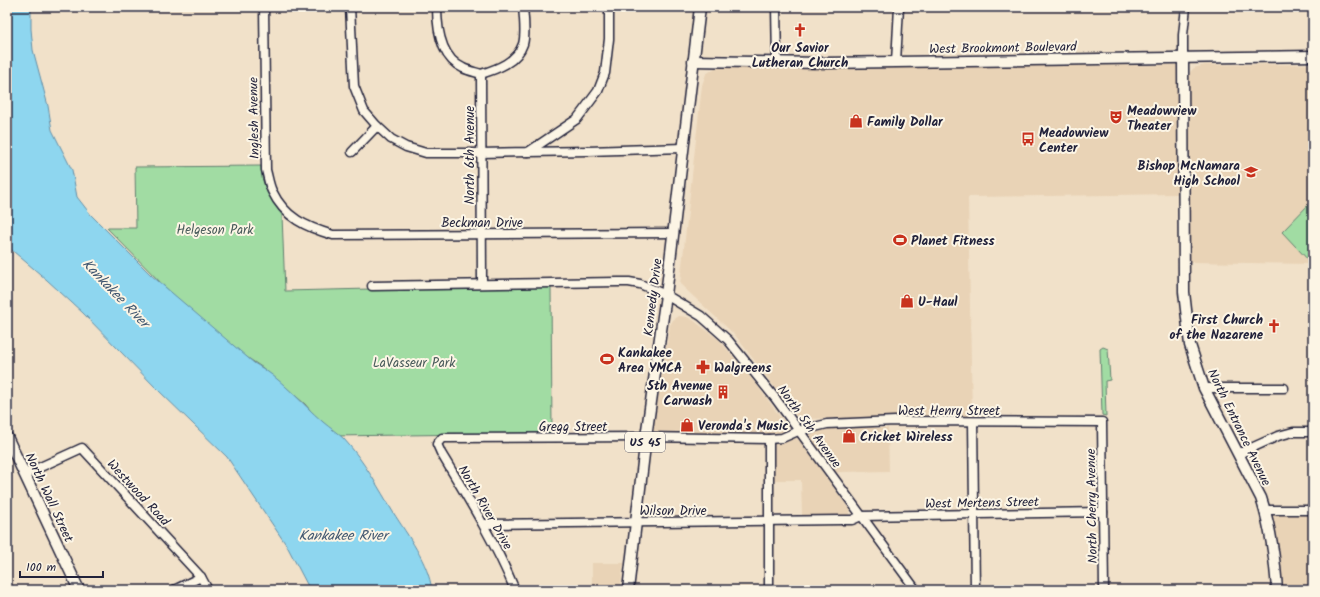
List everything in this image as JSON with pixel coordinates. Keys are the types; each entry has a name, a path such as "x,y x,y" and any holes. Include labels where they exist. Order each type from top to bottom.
{"main road":[{"name":"Kennedy Drive","path":"628,590 646,437 666,295 700,7"},
{"name":"West Brookmont Boulevard","path":"693,61 777,63 1313,56"},
{"name":"North Entrance Avenue","path":"1184,58 1184,292 1190,345 1204,388 1261,498 1265,510 1273,552 1278,590"},
{"name":"North Wall Street","path":"7,437 79,590"}],"street":[{"name":"Inglesh Avenue","path":"264,7 266,170 271,190 281,207 295,220"},
{"path":"350,7 354,86 364,111 390,139 406,147 426,153 683,148"},
{"path":"437,7 440,33 447,55 462,68 481,74 499,69 515,57 523,44 523,7"},
{"path":"528,152 577,119 598,91 605,73 609,39 609,7"},
{"path":"776,7 777,63"},
{"path":"896,62 899,7"},
{"path":"1184,58 1183,35 1186,7"},
{"name":"North 6th Avenue","path":"481,74 482,283"},
{"path":"352,152 377,126"},
{"name":"Beckman Drive","path":"295,220 313,229 333,235 673,233"},
{"name":"North 5th Avenue","path":"372,286 482,283 629,282 640,284 666,295 701,316 728,340 775,398 916,590"},
{"path":"1204,388 1284,388"},
{"name":"West Henry Street","path":"798,431 827,424 895,421 1102,422"},
{"path":"973,422 975,590"},
{"name":"North Cherry Avenue","path":"1102,422 1104,590"},
{"name":"Gregg Street","path":"442,438 646,437 769,439 782,438 798,431"},
{"path":"1238,454 1286,434 1293,432 1313,432"},
{"name":"North River Drive","path":"442,438 437,444 441,453 484,524 505,565 515,590"},
{"path":"769,439 769,590"},
{"name":"Westwood Road","path":"25,474 82,448 202,577"},
{"path":"1265,510 1313,510"},
{"name":"West Mertens Street","path":"861,516 1103,512"},
{"name":"Wilson Drive","path":"484,524 852,520 861,516"},
{"path":"174,590 202,577 208,590"}],"shaded area":[{"name":"Bishop McNamara High School","path":"1313,64 1313,264 1189,262 1188,83 1190,72 1194,68 1205,65"},
{"path":"1178,65 1178,194 968,197 972,416 799,419 735,335 680,284 702,85 706,74 715,68"},
{"path":"679,316 687,317 693,320 719,340 756,384 786,425 787,428 785,431 770,435 655,434 653,429 670,325 673,320"},
{"path":"822,428 888,428 889,471 834,473 809,438 810,432"},
{"path":"793,437 800,441 849,509 849,514 847,516 802,516 801,480 772,480 772,442"},
{"path":"1313,513 1313,590 1283,590 1280,564 1270,518 1274,514"},
{"path":"592,563 624,563 620,590 592,590"}],"green space":[{"name":"LaVasseur Park","path":"261,166 262,178 267,192 282,215 285,291 543,285 551,287 552,433 332,436 305,404 263,368 236,350 170,292 107,228 136,228 135,167"},
{"path":"1313,200 1313,263 1311,263 1282,232"},
{"path":"1103,347 1108,349 1110,380 1105,381 1106,416 1102,415 1100,349"}],"water":[{"name":"Kankakee River","path":"7,7 31,7 33,50 48,106 52,130 72,170 77,197 91,215 151,275 254,363 273,375 323,422 344,439 364,465 417,550 426,569 432,590 310,590 287,546 227,457 157,389 83,313 7,246"}],"place":[{"name":"Our Savior Lutheran Church","path":"800,30"},
{"name":"Meadowview Theater","path":"1116,117"},
{"name":"Family Dollar","path":"856,121"},
{"name":"Meadowview Center","path":"1028,139"},
{"name":"Bishop McNamara High School","path":"1251,172"},
{"name":"Planet Fitness","path":"900,240"},
{"name":"U-Haul","path":"907,301"},
{"name":"First Church of the Nazarene","path":"1274,326"},
{"name":"Kankakee Area YMCA","path":"607,359"},
{"name":"Walgreens","path":"703,367"},
{"name":"5th Avenue Carwash","path":"723,392"},
{"name":"Veronda's Music","path":"687,425"},
{"name":"Cricket Wireless","path":"849,436"}],"park label":[{"name":"Helgeson Park","path":"215,229"}]}
